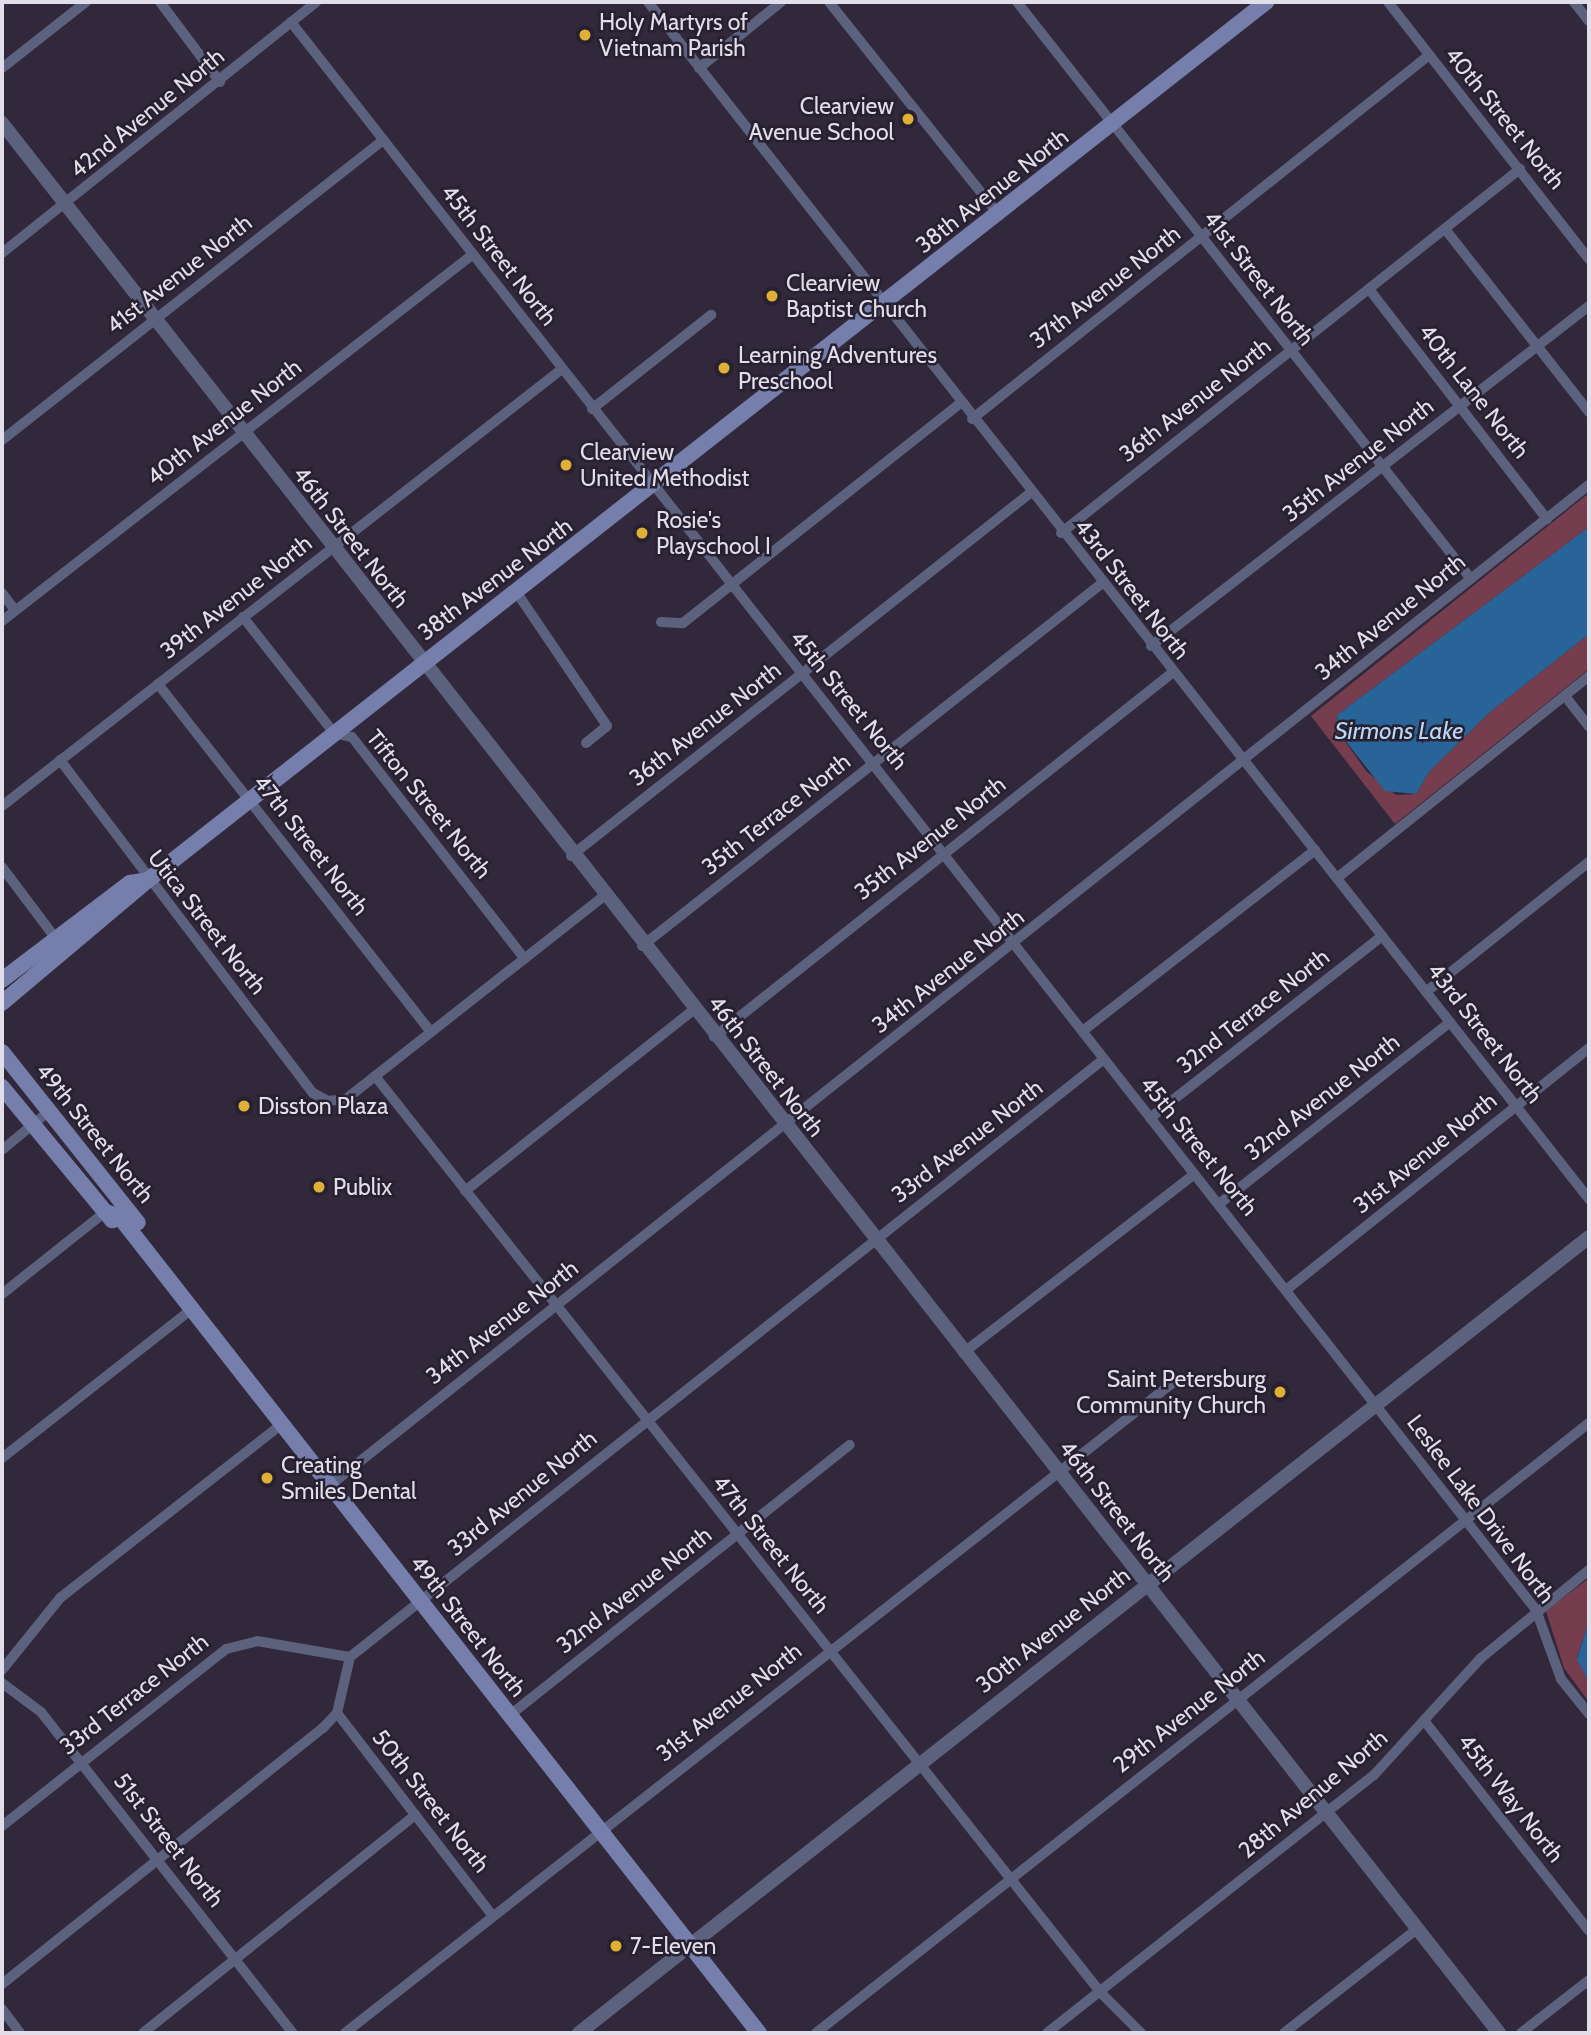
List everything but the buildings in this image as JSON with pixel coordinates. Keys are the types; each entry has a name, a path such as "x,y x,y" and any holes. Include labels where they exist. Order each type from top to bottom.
{"main road":[{"name":"38th Avenue North","path":"2,1003 148,880 249,800 515,590 654,488 1266,2"},
{"name":"38th Avenue North","path":"2,980 130,883 148,880"},
{"name":"49th Street North","path":"2,1052 143,1229 142,1246"},
{"name":"49th Street North","path":"2,1087 105,1212 142,1246 759,2033"},
{"path":"105,1212 107,1184"}],"street":[{"path":"2,68 86,2"},
{"path":"160,2 220,82"},
{"name":"42nd Avenue North","path":"2,253 220,82 316,2"},
{"name":"43rd Street North","path":"648,2 1029,494 1315,850 1589,1199"},
{"path":"699,68 781,2"},
{"path":"829,2 999,215"},
{"name":"40th Street North","path":"1388,2 1589,259"},
{"path":"1574,2 1589,21"},
{"name":"41st Street North","path":"1022,3 1112,125 1471,579"},
{"name":"45th Street North","path":"291,22 654,488 1084,1030 1192,1176 1219,1204 1375,1404"},
{"name":"37th Avenue North","path":"972,419 1428,56"},
{"name":"46th Street North","path":"2,123 421,665 1499,2033"},
{"name":"41st Avenue North","path":"2,440 383,140"},
{"name":"36th Avenue North","path":"1061,533 1520,169"},
{"path":"1445,229 1589,412"},
{"name":"40th Avenue North","path":"2,621 472,255"},
{"name":"40th Lane North","path":"1369,289 1546,519"},
{"name":"35th Avenue North","path":"1151,646 1589,306"},
{"path":"592,409 711,315"},
{"name":"39th Avenue North","path":"2,806 562,369"},
{"path":"661,622 683,624 959,404"},
{"name":"34th Avenue North","path":"329,1486 1016,944 1589,485"},
{"name":"36th Avenue North","path":"571,856 1029,494"},
{"name":"35th Terrace North","path":"642,946 1101,584"},
{"path":"515,590 607,726 586,743"},
{"path":"2,593 15,610"},
{"name":"Tifton Street North","path":"243,617 334,733 352,737 525,959"},
{"name":"35th Avenue North","path":"714,1037 1172,673"},
{"path":"1337,878 1589,677"},
{"name":"47th Street North","path":"158,684 431,1032"},
{"path":"1565,696 1589,727"},
{"name":"Utica Street North","path":"60,760 148,880 313,1093 328,1101 346,1099 375,1076"},
{"path":"1084,1030 1315,850"},
{"path":"1426,992 1589,862"},
{"path":"2,867 56,939"},
{"path":"375,1076 603,897"},
{"name":"32nd Terrace North","path":"1150,1118 1382,936"},
{"path":"465,1191 693,1010"},
{"name":"32nd Avenue North","path":"1219,1204 1450,1022"},
{"name":"31st Avenue North","path":"1286,1290 1589,1048"},
{"name":"33rd Avenue North","path":"350,1657 1104,1059"},
{"name":"47th Street North","path":"375,1076 736,1537 830,1650 1101,1993 1141,2033"},
{"path":"2,1150 48,1112"},
{"path":"963,1353 1192,1176"},
{"path":"2,1294 105,1212"},
{"name":"30th Avenue North","path":"579,2033 1589,1237"},
{"path":"2,1458 191,1310"},
{"name":"31st Avenue North","path":"345,2033 492,1914 1175,1381"},
{"name":"Leslee Lake Drive North","path":"1375,1404 1536,1609 1561,1679 1589,1714"},
{"name":"29th Avenue North","path":"816,2033 1589,1423"},
{"path":"2,1670 60,1598 281,1425"},
{"name":"32nd Avenue North","path":"510,1715 850,1445"},
{"name":"28th Avenue North","path":"1047,2033 1326,1815 1426,1723 1481,1658 1536,1609 1589,1570"},
{"name":"33rd Terrace North","path":"2,1826 226,1648 257,1642 350,1657"},
{"path":"2,1984 159,1861 337,1713 350,1657"},
{"name":"51st Street North","path":"2,1684 41,1712 293,2033"},
{"name":"50th Street North","path":"337,1713 492,1914"},
{"name":"45th Way North","path":"1426,1723 1589,1931"},
{"path":"143,2033 415,1815"},
{"path":"1284,2033 1416,1930"},
{"path":"1521,2033 1589,1979"},
{"path":"2,2009 20,2033"}],"shaded area":[{"path":"1589,493 1589,527 1337,715 1340,734 1366,771 1396,795 1416,794 1429,772 1490,712 1589,634 1589,669 1395,824 1311,716"},
{"path":"1589,1578 1589,1620 1577,1658 1589,1683 1589,1702 1564,1668 1546,1611"}],"water":[{"name":"Sirmons Lake","path":"1589,527 1589,634 1490,712 1429,772 1416,794 1385,791 1340,734 1337,715"},
{"path":"1589,1620 1589,1683 1577,1659"}],"place":[{"name":"Holy Martyrs of Vietnam Parish","path":"585,35"},
{"name":"Clearview Avenue School","path":"908,119"},
{"name":"Clearview Baptist Church","path":"772,296"},
{"name":"Learning Adventures Preschool","path":"724,368"},
{"name":"Clearview United Methodist","path":"566,465"},
{"name":"Rosie's Playschool I","path":"642,533"},
{"name":"Disston Plaza","path":"244,1106"},
{"name":"Publix","path":"319,1187"},
{"name":"Saint Petersburg Community Church","path":"1280,1392"},
{"name":"Creating Smiles Dental","path":"267,1478"},
{"name":"7-Eleven","path":"616,1946"}]}
